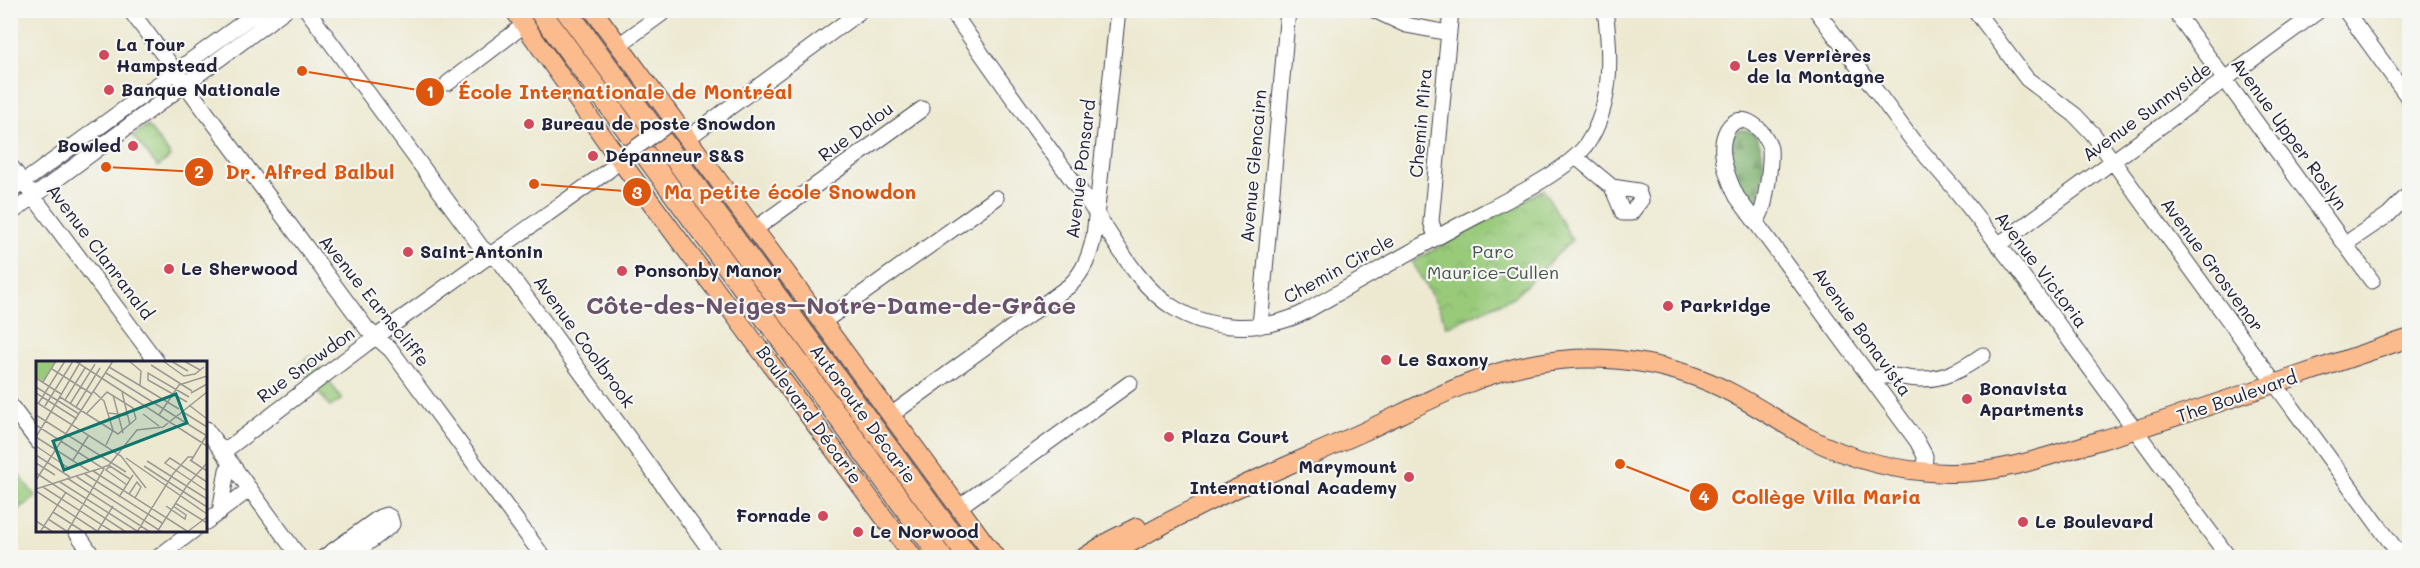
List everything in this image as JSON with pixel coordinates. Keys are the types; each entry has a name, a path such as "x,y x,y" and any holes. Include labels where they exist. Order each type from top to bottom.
{"highway":[{"name":"Autoroute Décarie","path":"566,10 969,558"},
{"name":"Autoroute Décarie","path":"526,16 942,558"}],"main road":[{"path":"593,10 671,122 688,138 996,558"},
{"name":"Boulevard Décarie","path":"526,16 624,157 914,558"},
{"name":"The Boulevard","path":"1193,509 1477,381 1517,367 1578,358 1634,362 1687,374 1726,390 1837,451 1881,465 1960,473 1987,471 2023,464 2136,430 2409,338"},
{"path":"1083,558 1132,529 1193,509"},
{"path":"1106,558 1193,509"}],"street":[{"name":"Avenue Earnscliffe","path":"130,10 360,320 376,339 391,350 544,558"},
{"path":"10,213 180,79 260,10"},
{"path":"10,192 285,10"},
{"name":"Avenue Coolbrook","path":"308,10 481,247 502,264 716,558"},
{"path":"619,45 667,10"},
{"name":"Chemin Circle","path":"951,10 1146,285 1172,307 1191,317 1211,323 1260,326 1277,323 1300,314 1551,174 1576,157 1592,135 1602,111 1609,66 1605,10"},
{"name":"Avenue Ponsard","path":"891,414 1070,286 1089,257 1097,215 1118,10"},
{"name":"Avenue Glencairn","path":"1260,326 1288,10"},
{"path":"1374,10 1406,25 1449,33"},
{"name":"Chemin Mira","path":"1436,238 1431,221 1451,10"},
{"name":"Avenue Victoria","path":"1816,10 1913,141 1954,188 1998,245 2229,558"},
{"name":"Avenue Grosvenor","path":"1975,10 2020,71 2085,124 2402,558"},
{"name":"Avenue Upper Roslyn","path":"2174,10 2372,281"},
{"name":"Avenue Sunnyside","path":"1998,245 2320,10"},
{"path":"2345,10 2409,100"},
{"path":"688,138 858,13"},
{"path":"448,83 526,16"},
{"name":"Rue Dalou","path":"755,229 922,109"},
{"name":"Rue Snowdon","path":"227,458 376,339 671,122"},
{"name":"Avenue Bonavista","path":"1756,222 1764,203 1770,149 1760,128 1750,122 1739,122 1730,126 1726,133 1725,164 1737,197 1922,449 1925,459 1924,471"},
{"path":"1576,157 1612,187"},
{"name":"Avenue Clanranald","path":"10,165 156,361"},
{"path":"2345,244 2388,215 2409,193"},
{"path":"823,322 996,198"},
{"path":"1873,380 1885,375 1920,379 1938,378 1960,370 1983,355"},
{"path":"959,507 1130,383"},
{"path":"10,405 36,439"},
{"path":"207,430 300,558"},
{"path":"220,512 227,458"},
{"path":"207,521 250,489"},
{"path":"323,558 380,517 386,515 390,518 392,524 389,528 348,558"},
{"path":"76,532 94,558"},
{"path":"157,558 193,532"}],"green space":[{"path":"147,125 171,156 158,167 133,136"},
{"path":"1739,130 1749,131 1757,138 1761,148 1763,173 1754,205 1747,201 1731,165 1732,137"},
{"name":"Parc Maurice-Cullen","path":"1544,189 1572,240 1515,296 1447,327 1440,310 1412,262"},
{"path":"311,356 342,399 330,407 299,365"},
{"path":"19,475 36,497 11,515 11,481"}],"place":[{"name":"La Tour Hampstead","path":"104,55"},
{"name":"Les Verrières de la Montagne","path":"1735,66"},
{"name":"École Internationale de Montréal","path":"302,71"},
{"name":"Banque Nationale","path":"109,90"},
{"name":"Bureau de poste Snowdon","path":"529,124"},
{"name":"Bowled","path":"133,146"},
{"name":"Dépanneur S&S","path":"593,156"},
{"name":"Dr. Alfred Balbul","path":"106,167"},
{"name":"Ma petite école Snowdon","path":"534,184"},
{"name":"Saint-Antonin","path":"408,252"},
{"name":"Le Sherwood","path":"169,269"},
{"name":"Ponsonby Manor","path":"622,271"},
{"name":"Parkridge","path":"1668,306"},
{"name":"Le Saxony","path":"1386,360"},
{"name":"Bonavista Apartments","path":"1967,399"},
{"name":"Plaza Court","path":"1169,437"},
{"name":"Collège Villa Maria","path":"1620,464"},
{"name":"Marymount International Academy","path":"1409,477"},
{"name":"Fornade","path":"823,516"},
{"name":"Le Boulevard","path":"2023,522"},
{"name":"Le Norwood","path":"858,532"}],"district":[{"name":"Côte-des-Neiges–Notre-Dame-de-Grâce","path":"831,306"}]}
